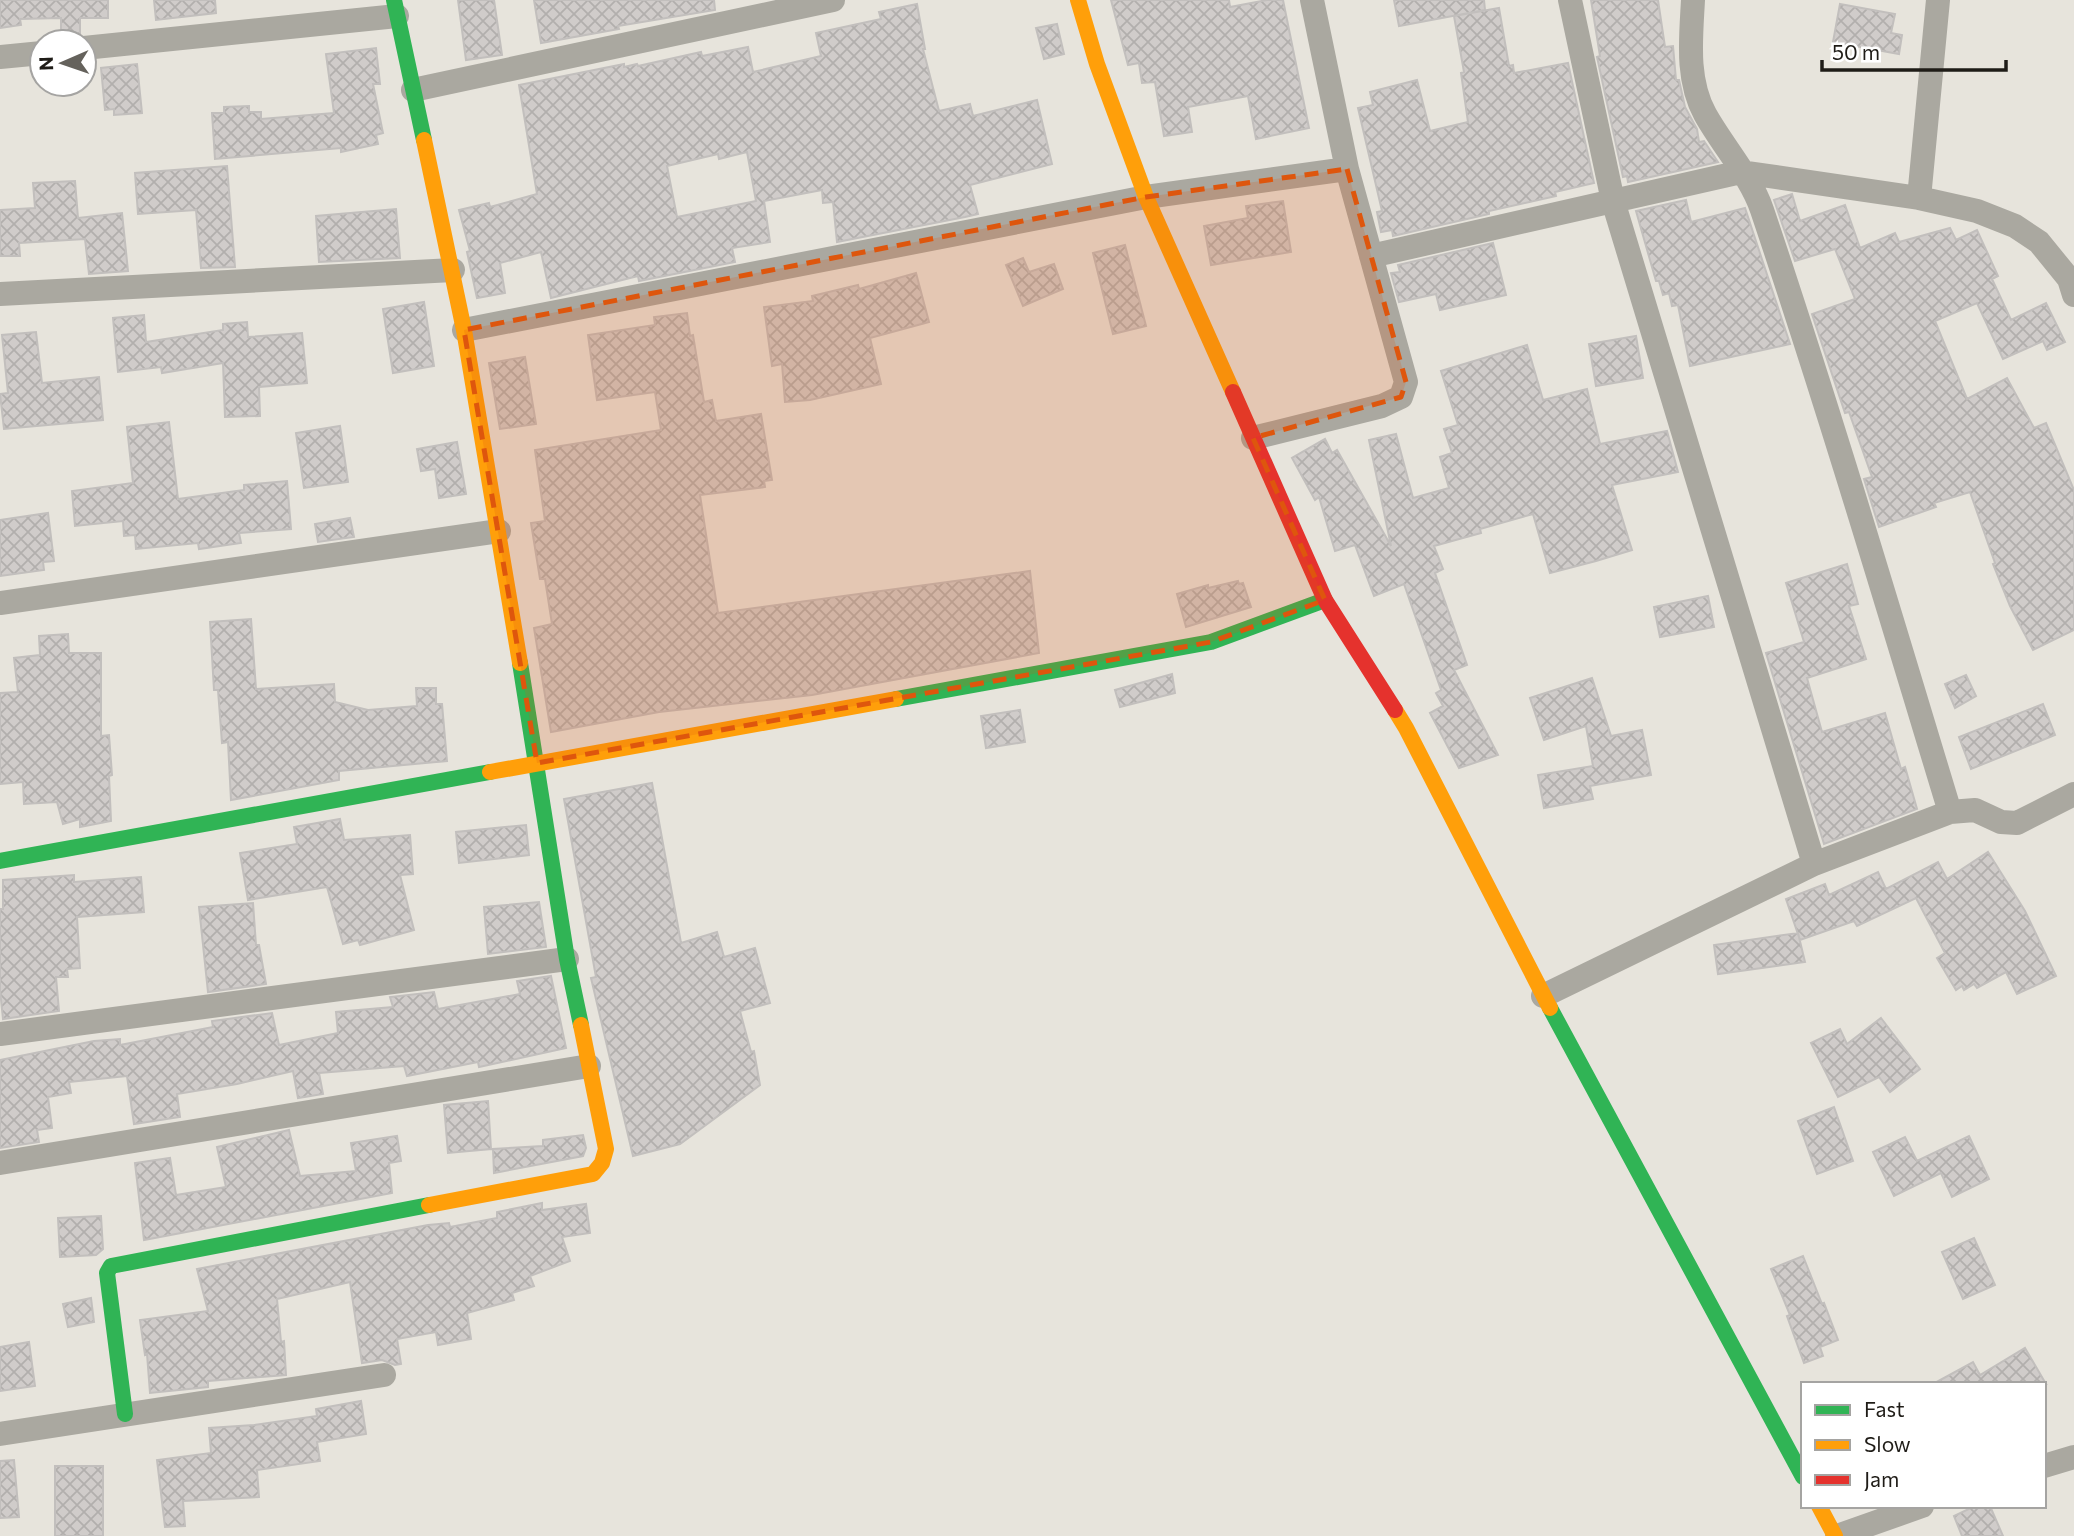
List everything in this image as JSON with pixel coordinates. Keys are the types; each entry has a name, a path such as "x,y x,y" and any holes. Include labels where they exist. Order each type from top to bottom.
{"street":[{"path":"414,90 833,0"},
{"path":"1078,0 1097,64 1146,197 1325,600 1406,728 1543,996 1801,1473"},
{"path":"1253,438 1382,407 1401,397 1406,382 1347,169 1312,0"},
{"path":"1570,0 1614,201 1814,864"},
{"path":"1693,0 1690,64 1695,85 1704,112 1760,205 1826,407 1950,812"},
{"path":"1919,198 1938,0"},
{"path":"98,46 396,8 453,270 499,530 567,959 606,1149 593,1174 111,1266 107,1273 125,1414"},
{"path":"0,57 28,54"},
{"path":"464,330 1146,197 1347,169"},
{"path":"1371,256 1741,172 1919,198 1978,211 2015,226 2039,242 2069,279 2074,295"},
{"path":"0,294 453,270"},
{"path":"0,603 499,530"},
{"path":"0,861 1211,642 1325,600"},
{"path":"1543,996 1814,864 1950,812 1975,810 2001,822 2017,823 2074,794"},
{"path":"0,1034 567,959"},
{"path":"0,1163 589,1066"},
{"path":"0,1434 384,1375"},
{"path":"2046,1465 2074,1457"},
{"path":"1820,1508 1836,1536 1916,1508"}],"highlighted area":[{"path":"1347,169 1406,382 1401,397 1253,438 1325,600 1211,642 537,763 464,330 1146,197"}],"building":[{"path":"0,0 108,0 108,18 80,18 80,28 61,28 61,18 20,19 21,25 0,28"},
{"path":"154,0 215,0 216,13 156,20"},
{"path":"458,0 494,0 502,55 466,60"},
{"path":"534,0 714,0 715,10 618,26 619,29 541,43"},
{"path":"1111,0 1229,0 1230,7 1283,0 1309,128 1256,139 1248,96 1188,107 1192,132 1164,136 1155,82 1142,83 1139,63 1128,65"},
{"path":"1394,0 1484,0 1485,10 1399,26"},
{"path":"1591,0 1658,0 1665,47 1673,46 1676,80 1679,80 1685,107 1697,129 1699,142 1704,141 1718,162 1628,182 1627,176 1623,177 1597,57 1600,56"},
{"path":"917,4 923,49 939,111 970,104 973,116 1037,100 1052,164 970,185 978,214 837,242 833,202 823,203 822,190 764,201 770,242 732,248 735,262 639,281 638,276 551,298 541,252 500,263 505,293 477,298 467,252 470,251 459,210 489,203 490,207 537,194 519,85 624,64 624,67 638,66 701,52 702,56 748,47 753,72 821,56 816,33 881,19 879,12","holes":["747,152 756,201 677,217 667,166 718,154 719,159"]},
{"path":"1840,4 1895,14 1891,33 1902,35 1899,54 1833,42"},
{"path":"1499,8 1509,66 1513,65 1514,73 1568,63 1594,183 1555,192 1556,196 1489,211 1489,214 1393,236 1392,230 1381,232 1377,212 1382,211 1358,108 1373,105 1370,92 1417,80 1430,131 1468,122 1461,73 1464,72 1454,16"},
{"path":"1057,24 1064,54 1044,59 1036,28"},
{"path":"376,48 380,84 373,84 383,133 376,135 378,144 341,152 341,148 215,159 212,113 224,113 224,107 249,106 249,112 261,112 261,119 334,113 326,54"},
{"path":"137,64 142,113 114,115 114,109 105,110 101,68"},
{"path":"227,166 235,267 201,268 196,210 138,214 135,173"},
{"path":"75,181 78,218 122,213 128,271 89,274 85,239 19,243 20,256 0,256 0,210 35,208 33,183"},
{"path":"1792,194 1800,221 1845,205 1860,248 1895,233 1899,242 1950,228 1956,240 1977,230 1998,276 1992,279 2011,320 2046,303 2065,342 2047,350 2043,341 2003,359 1977,303 1935,321 1967,399 2007,378 2034,428 2046,423 2074,490 2074,630 2033,650 2010,606 1993,564 1995,563 1970,492 1934,503 1936,507 1879,527 1864,479 1872,477 1849,412 1845,413 1812,314 1855,299 1835,249 1795,261 1774,200"},
{"path":"1686,200 1691,222 1745,208 1790,344 1690,366 1678,305 1672,306 1669,293 1663,295 1659,281 1656,281 1636,211"},
{"path":"1283,201 1291,252 1211,265 1204,226 1248,218 1246,206"},
{"path":"396,209 400,258 319,262 316,216"},
{"path":"1493,243 1506,295 1440,310 1436,294 1399,302 1391,273 1400,272 1398,265"},
{"path":"1125,245 1146,326 1113,334 1093,253"},
{"path":"1023,258 1029,272 1054,264 1063,289 1023,306 1006,265"},
{"path":"916,273 929,322 870,338 881,384 810,400 785,402 782,364 772,366 764,307 813,301 812,296 858,285 859,289"},
{"path":"424,302 434,366 393,373 383,309"},
{"path":"687,313 704,402 712,400 716,421 761,414 772,480 764,481 765,487 700,495 718,613 1030,571 1039,653 812,695 659,712 551,732 534,628 552,624 545,579 540,579 531,523 545,521 535,450 661,430 655,392 597,400 588,335 655,325 654,317"},
{"path":"144,315 146,342 223,330 223,324 247,322 248,337 302,333 307,383 259,387 260,416 225,417 223,363 162,373 161,367 118,372 113,318"},
{"path":"36,332 42,383 99,377 103,420 4,429 0,394 8,393 2,335"},
{"path":"1636,336 1643,378 1596,386 1589,344"},
{"path":"1527,345 1543,400 1587,389 1600,444 1667,431 1678,472 1612,485 1632,550 1596,561 1550,573 1533,514 1434,546 1443,569 1435,573 1467,665 1454,670 1498,755 1459,768 1430,713 1443,706 1436,693 1441,690 1404,584 1374,596 1355,545 1335,551 1319,497 1315,500 1292,458 1325,439 1332,453 1337,450 1391,546 1369,440 1396,434 1413,498 1449,488 1440,457 1452,453 1444,429 1458,425 1441,371"},
{"path":"525,357 536,424 500,429 489,363"},
{"path":"169,422 178,499 244,490 244,485 287,481 291,529 239,533 241,543 199,549 198,543 136,549 135,535 124,536 123,521 75,526 72,491 133,483 127,427"},
{"path":"340,426 348,482 304,488 296,433"},
{"path":"457,442 466,494 439,498 435,469 421,471 417,449"},
{"path":"48,513 54,561 43,562 44,570 0,576 0,520"},
{"path":"350,518 354,537 318,542 315,524"},
{"path":"1847,564 1858,604 1849,606 1866,659 1807,678 1822,732 1885,713 1901,769 1905,767 1917,809 1824,844 1766,653 1804,642 1786,583"},
{"path":"1238,581 1239,584 1243,583 1251,607 1186,627 1177,594 1208,585 1208,588"},
{"path":"1708,596 1714,627 1660,637 1654,607"},
{"path":"251,619 256,689 334,684 335,702 368,710 417,706 416,688 436,688 436,704 442,704 447,761 339,771 339,780 231,800 228,742 222,743 218,690 214,690 210,622"},
{"path":"68,634 69,653 101,653 101,736 109,735 112,775 109,776 111,821 80,827 80,819 63,824 57,802 24,804 23,782 0,784 0,693 18,692 14,658 40,655 39,636"},
{"path":"1172,674 1175,693 1120,707 1115,690"},
{"path":"1966,675 1976,696 1955,708 1945,684"},
{"path":"1592,678 1611,736 1642,730 1651,775 1590,786 1593,799 1544,808 1538,775 1593,766 1586,726 1544,740 1530,698"},
{"path":"2043,704 2055,735 1971,769 1959,737"},
{"path":"1020,710 1025,742 986,748 981,716"},
{"path":"652,783 681,943 717,932 724,957 755,948 770,1003 740,1011 751,1052 754,1051 760,1085 680,1144 633,1156 591,978 596,977 564,799"},
{"path":"340,819 344,840 410,835 413,874 400,875 414,930 360,945 358,940 343,944 327,887 248,900 240,853 297,844 294,827"},
{"path":"526,825 529,855 459,863 456,832"},
{"path":"1988,852 2025,911 2056,976 2017,994 2006,972 1977,988 1974,984 1964,990 1962,986 1956,990 1937,958 1945,953 1916,898 1857,926 1854,921 1800,940 1786,899 1825,884 1829,895 1878,872 1886,889 1938,862 1947,879"},
{"path":"74,875 74,882 141,877 144,912 77,917 80,968 67,969 68,977 56,977 59,1011 3,1019 0,990 0,909 3,909 3,880"},
{"path":"539,902 546,947 488,954 484,907"},
{"path":"253,903 256,945 259,945 266,984 208,992 199,907"},
{"path":"1798,933 1805,962 1718,974 1714,945"},
{"path":"551,976 566,1048 479,1067 478,1062 407,1076 404,1066 319,1073 323,1094 298,1098 293,1071 177,1094 180,1117 134,1124 127,1076 69,1082 71,1093 48,1097 52,1128 37,1130 39,1142 0,1148 0,1060 94,1041 120,1039 120,1045 213,1027 212,1021 272,1013 279,1045 338,1033 336,1012 393,1007 390,997 434,992 438,1009 520,994 517,981"},
{"path":"1881,1018 1920,1069 1890,1092 1879,1077 1838,1097 1811,1043 1840,1029 1847,1044"},
{"path":"488,1101 491,1149 448,1153 444,1105"},
{"path":"1834,1107 1853,1161 1817,1174 1798,1121"},
{"path":"289,1130 300,1176 356,1171 351,1143 397,1136 401,1161 389,1163 392,1193 144,1240 135,1163 170,1158 176,1195 226,1187 217,1147"},
{"path":"583,1135 586,1148 583,1156 494,1173 493,1149 543,1146 543,1140"},
{"path":"1969,1136 1989,1179 1952,1197 1941,1173 1894,1196 1873,1152 1905,1137 1917,1161"},
{"path":"542,1203 542,1210 586,1204 590,1233 562,1237 570,1261 530,1276 534,1286 512,1293 514,1300 467,1313 471,1339 438,1345 436,1332 397,1339 401,1364 395,1365 382,1360 362,1363 350,1282 277,1299 286,1375 208,1381 208,1387 150,1393 147,1354 145,1355 140,1320 208,1311 197,1269 428,1225 449,1223 450,1227 497,1218 497,1212"},
{"path":"101,1216 103,1249 96,1255 60,1257 58,1218"},
{"path":"1974,1238 1995,1285 1963,1299 1942,1252"},
{"path":"1803,1256 1838,1340 1820,1347 1823,1356 1804,1363 1787,1316 1790,1315 1771,1269"},
{"path":"91,1298 94,1322 68,1327 63,1304"},
{"path":"29,1342 35,1386 0,1391 0,1347"},
{"path":"2025,1348 2045,1382 1937,1382 1973,1362 1980,1375"},
{"path":"361,1401 366,1434 317,1442 320,1461 257,1470 259,1497 183,1501 185,1526 165,1527 157,1460 211,1453 209,1428 317,1416 316,1409"},
{"path":"14,1460 19,1517 0,1518 0,1461"},
{"path":"55,1466 103,1466 103,1536 55,1536"},
{"path":"1971,1508 1991,1508 2003,1536 1962,1536 1954,1516"}],"traffic: fast":[{"path":"394,0 424,140"},
{"path":"896,699 1211,642 1325,600"},
{"path":"520,663 567,959 581,1025"},
{"path":"0,861 490,772"},
{"path":"1550,1008 1801,1473"},
{"path":"125,1414 107,1273 111,1266 429,1205"}],"traffic: slow":[{"path":"1078,0 1097,64 1146,197 1233,392"},
{"path":"424,140 464,330 520,663"},
{"path":"490,772 896,699"},
{"path":"1395,710 1550,1008"},
{"path":"429,1205 593,1174 602,1163 606,1149 581,1025"},
{"path":"1820,1508 1835,1536"}],"traffic: jam":[{"path":"1233,392 1325,600 1395,710"}]}
